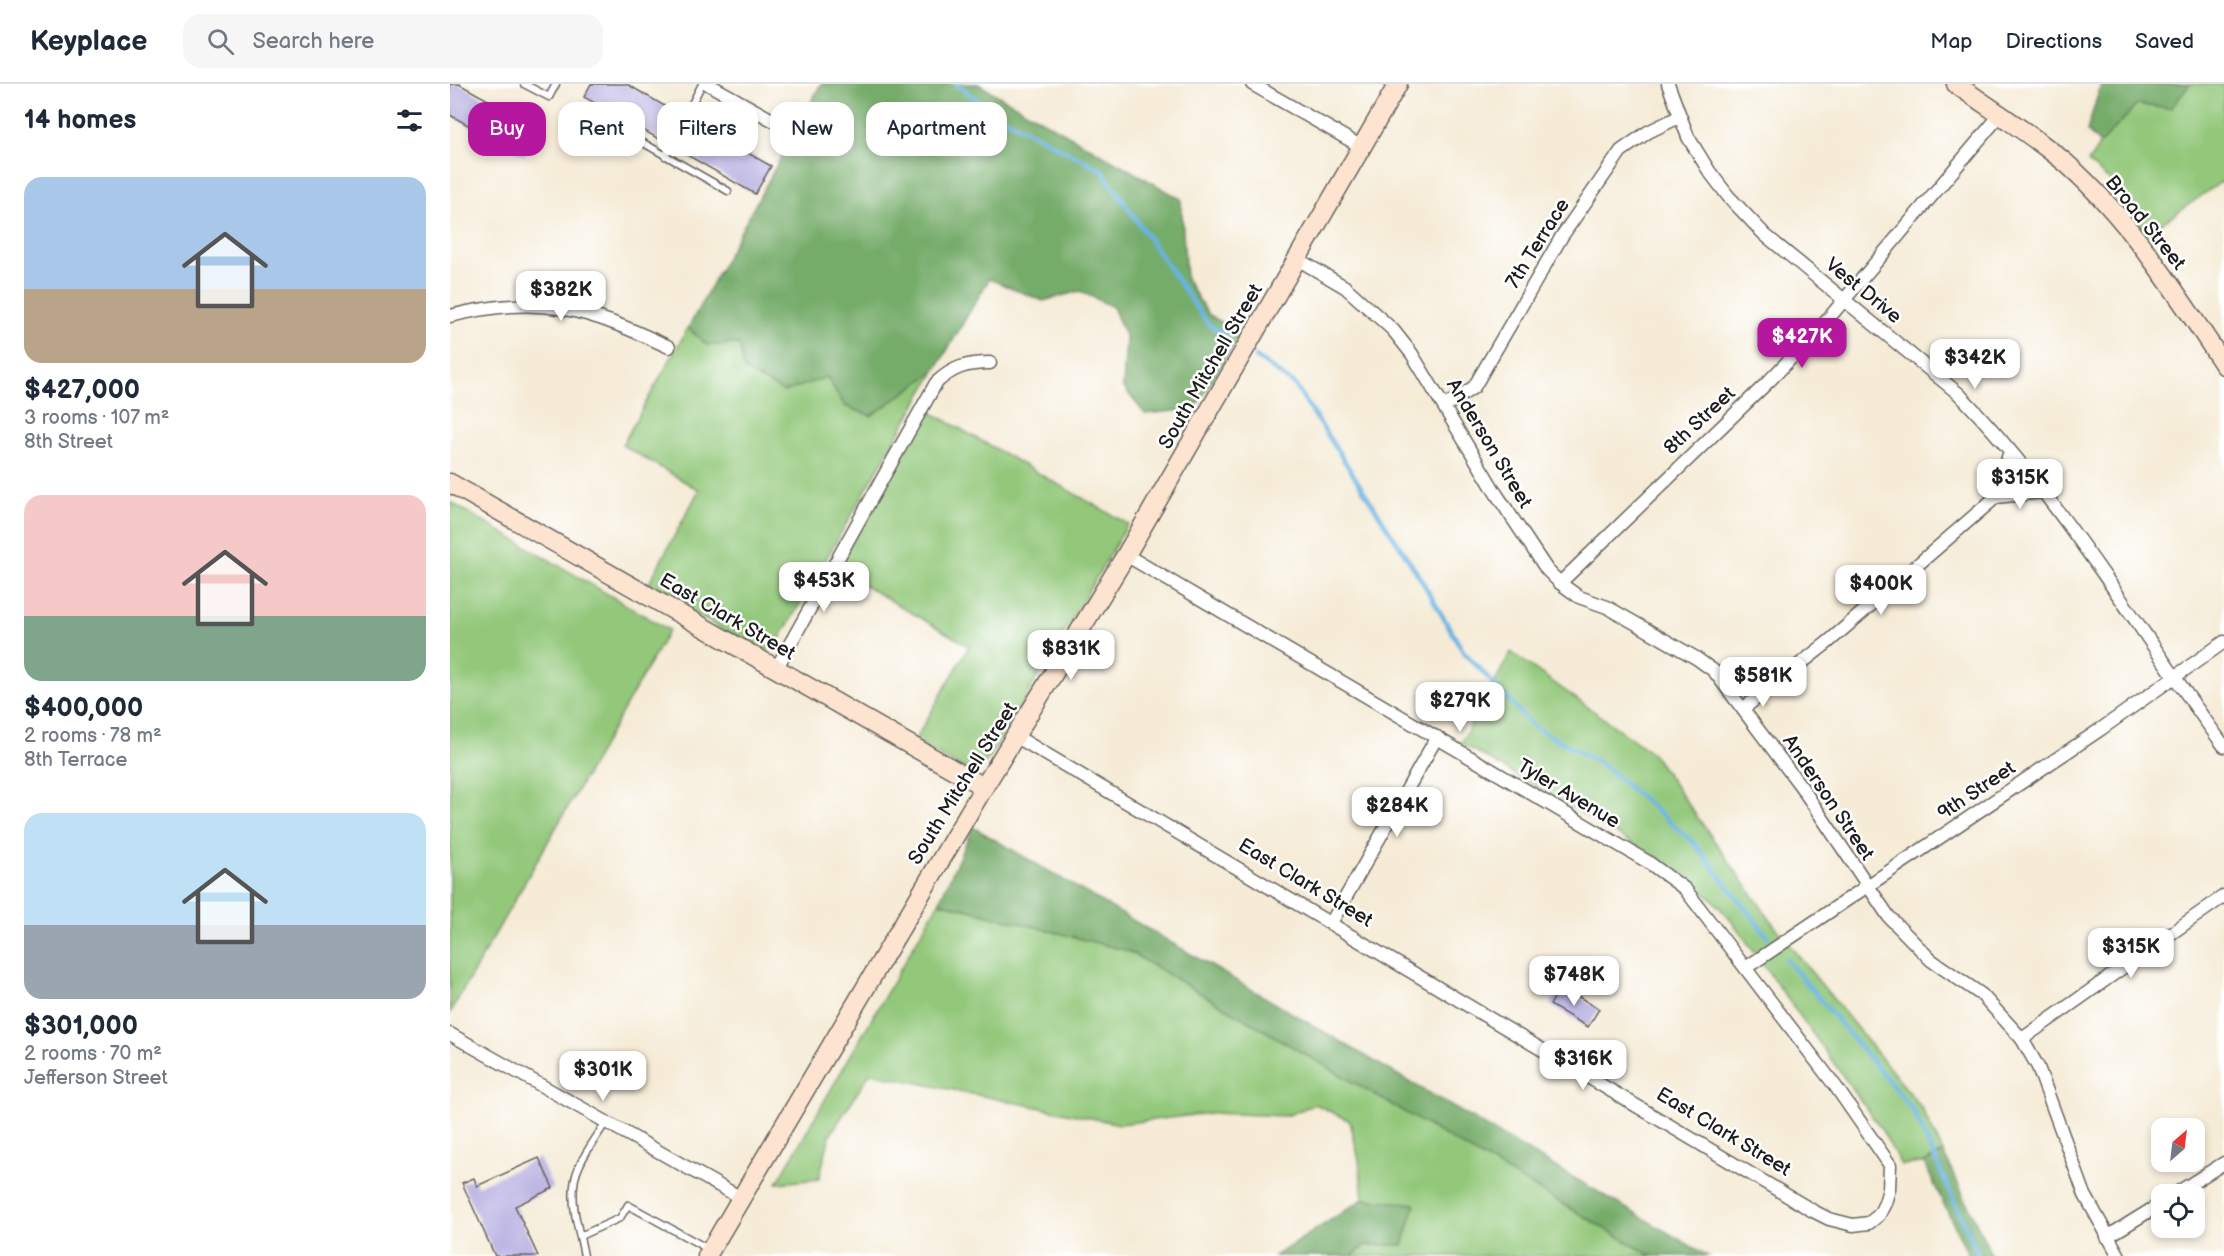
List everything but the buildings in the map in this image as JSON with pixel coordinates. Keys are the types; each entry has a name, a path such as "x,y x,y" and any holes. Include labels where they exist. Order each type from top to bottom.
{"street":[{"path":"708,84 770,119"},
{"path":"1252,84 1362,147"},
{"name":"South Mitchell Street","path":"709,1253 984,787 1017,737 1126,555 1299,260 1398,84"},
{"name":"Vest Drive","path":"1668,84 1680,117 1708,171 1728,196 1765,235 1959,394 2010,451 2042,492 2173,678 2224,746"},
{"name":"Broad Street","path":"1956,84 2066,163 2107,204 2162,276 2224,365"},
{"name":"8th Street","path":"1560,583 1769,381 1845,299 2000,115"},
{"name":"7th Terrace","path":"1445,406 1474,387 1562,236 1621,151 1648,132 1680,117"},
{"name":"Anderson Street","path":"1299,260 1345,287 1393,330 1412,354 1497,495 1547,570 1579,597 1607,607 1696,658 1714,671 1802,788 1867,887 1889,916 1931,960 1982,995 2022,1039 2038,1067 2085,1195 2118,1256"},
{"path":"450,316 510,305 567,308 597,316 669,346"},
{"path":"776,669 936,383 949,371 968,363 990,363"},
{"path":"1744,708 1827,643 1995,497 2010,451"},
{"name":"East Clark Street","path":"450,483 984,787"},
{"path":"1995,497 2042,492"},
{"name":"Tyler Avenue","path":"1126,555 1648,862 1685,890 1747,967"},
{"name":"9th Street","path":"1747,967 2224,642"},
{"name":"East Clark Street","path":"1017,737 1813,1211 1829,1219 1853,1225 1869,1223 1879,1215 1885,1203 1889,1189 1890,1166 1836,1087 1747,967"},
{"path":"1331,923 1437,737"},
{"path":"2022,1039 2224,896"},
{"path":"450,1034 741,1198"},
{"path":"2191,1184 2224,1163"},
{"path":"2107,1237 2151,1210"}],"lane":[{"path":"524,84 549,97 556,84"},
{"path":"693,102 702,84"},
{"path":"665,156 728,191"},
{"path":"584,1256 574,1203 574,1183 585,1156 606,1121"},
{"path":"580,1236 620,1218 628,1205 709,1253"}],"green space":[{"path":"821,84 978,84 1181,199 1186,279 1208,314 1240,334 1195,409 1145,414 1123,387 1126,338 1113,307 1080,291 1043,301 989,279 935,371 871,416 845,406 827,377 784,392 744,370 739,344 707,345 688,328 782,156 854,156 854,102 811,102"},
{"path":"2101,84 2190,84 2171,108 2137,105 2100,144 2087,131"},
{"path":"2190,84 2224,84 2224,185 2221,182 2147,234 2118,188 2088,162 2100,144 2137,105 2171,108"},
{"path":"688,328 707,345 739,344 827,377 845,406 871,416 935,371 775,647 762,652 647,587 699,490 622,445"},
{"path":"927,410 1128,524 990,758 974,770 964,769 914,742 969,646 841,572 837,566"},
{"path":"450,502 669,630 450,1013"},
{"path":"1511,652 1652,753 1779,932 1921,1107 1943,1152 1924,1163 1901,1165 1881,1129 1734,924 1713,900 1661,860 1461,743"},
{"path":"973,827 1708,1256 1652,1256 1128,951 939,902"},
{"path":"939,902 1128,951 1652,1256 1352,1256 1366,1245 1403,1245 1415,1204 1363,1199 1359,1160 1350,1121 1315,1104 1286,1116 1211,1113 1120,1124 870,1073 830,1135 819,1179 777,1183"},
{"path":"1943,1152 1992,1256 1969,1256 1924,1163"},
{"path":"1363,1199 1415,1204 1403,1245 1366,1245 1352,1256 1275,1256"}],"waterway":[{"path":"956,84 1003,118 1102,170 1207,323 1229,338"},
{"path":"1256,357 1295,385 1419,576 1463,651 1533,726 1603,765 1693,842 1768,937"},
{"path":"1786,959 1913,1110 1979,1256"}]}
